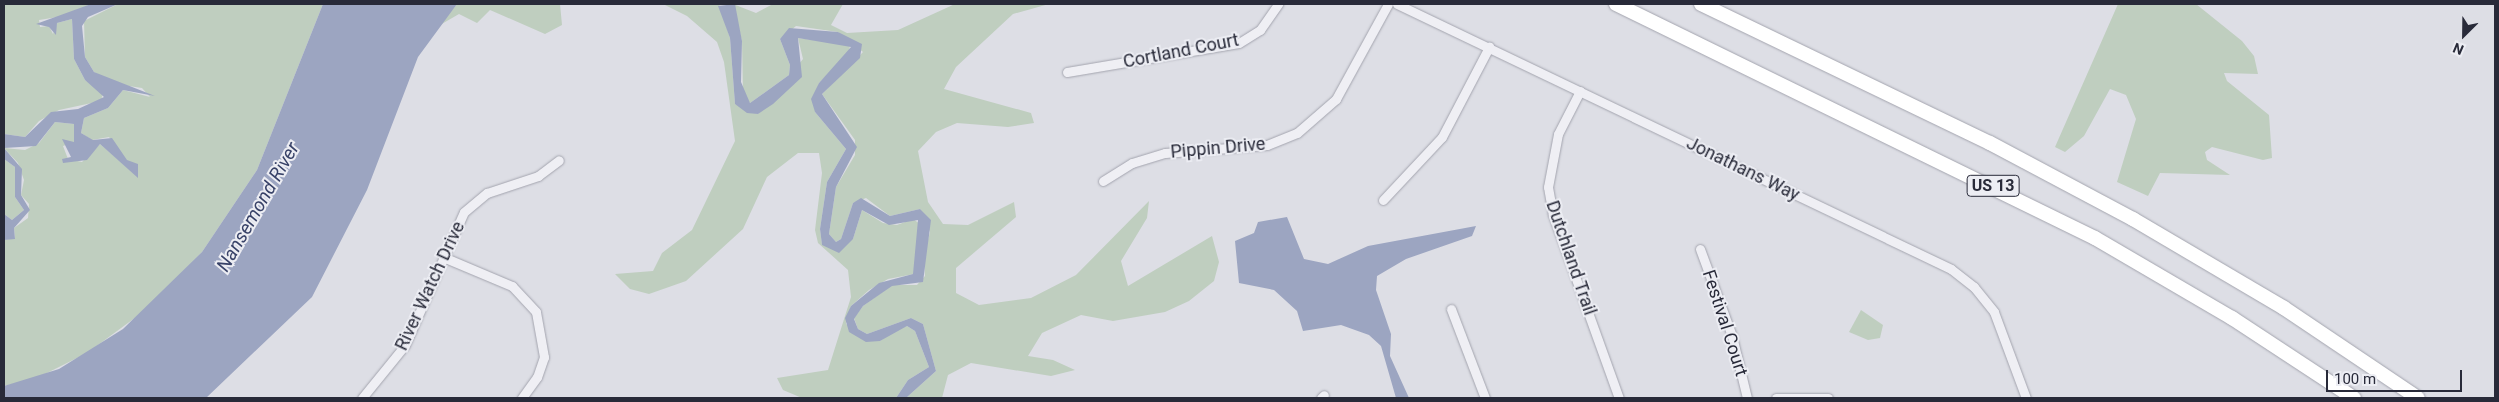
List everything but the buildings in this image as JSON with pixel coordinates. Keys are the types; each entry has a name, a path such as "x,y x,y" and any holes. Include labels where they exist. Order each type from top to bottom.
{"highway":[{"name":"US 13","path":"1616,4 2095,238 2232,318 2354,398"},
{"name":"US 13","path":"1701,4 1990,143 2125,214 2284,308 2418,398"}],"street":[{"name":"Cortland Court","path":"1067,72 1239,43 1260,30 1278,4"},
{"name":"Pippin Drive","path":"1103,181 1132,163 1165,153 1267,145 1297,133 1336,99 1388,4"},
{"name":"Jonathans Way","path":"1397,4 1952,269 1974,287 1994,312 2026,398"},
{"path":"1383,200 1442,137 1489,47"},
{"name":"Dutchland Trail","path":"1580,91 1558,134 1548,187 1553,216 1619,398"},
{"name":"River Watch Drive","path":"362,398 405,345 443,257 471,204 499,188 538,176 559,160"},
{"name":"Festival Court","path":"1700,249 1729,327 1747,398"},
{"path":"443,257 512,286 536,312 544,357 537,377 522,398"},
{"path":"1451,309 1485,398"},
{"path":"1776,398 1828,398"}],"green space":[{"path":"4,4 91,4 64,16 39,20 40,27 49,26 53,34 57,23 72,19 74,59 85,80 103,93 101,101 59,110 39,121 25,137 4,134"},
{"path":"118,4 323,4 257,170 202,252 147,309 87,353 35,379 4,386 4,240 15,238 14,228 28,218 29,204 21,195 24,180 18,163 4,148 25,150 39,143 55,122 74,124 74,142 63,146 68,159 82,162 100,144 138,177 109,137 92,140 81,133 84,118 108,108 123,90 150,97 142,88 116,84 94,72 85,57 84,21"},
{"path":"457,4 560,4 562,25 545,34 490,10 477,23 459,14 440,25"},
{"path":"663,4 719,4 730,38 735,104 758,114 803,59 798,38 850,45 849,52 819,83 815,112 846,149 827,182 820,229 822,245 853,239 862,210 883,223 897,225 913,219 920,224 914,274 888,279 869,290 851,306 846,324 880,341 897,329 907,326 915,331 929,367 908,380 896,398 802,398 783,390 777,378 828,370 851,297 848,270 818,243 815,230 822,173 819,153 798,153 767,177 743,229 686,281 649,294 630,289 615,274 653,271 662,253 692,230 735,141 724,62 717,42 687,16"},
{"path":"733,4 756,13 773,4 843,4 831,25 847,33 898,30 955,4 1049,4 1013,14 956,67 944,89 1031,113 1034,123 1008,127 957,123 936,132 918,151 928,202 943,224 968,225 1014,202 1016,217 956,268 956,293 979,305 1031,298 1076,275 1149,201 1147,218 1121,261 1128,286 1212,236 1219,262 1214,281 1189,301 1165,312 1113,321 1081,315 1042,333 1028,356 1053,360 1075,370 1051,376 971,363 948,375 942,398 906,398 936,371 923,324 911,318 867,334 858,329 854,318 863,306 892,285 917,285 925,276 924,256 930,232 920,209 890,216 866,198 853,203 841,239 836,242 829,234 836,187 855,155 855,140 822,94 863,52 838,32 796,26 780,39 790,65 789,75 750,103 743,94 742,41"},
{"path":"2118,4 2196,4 2242,41 2254,56 2258,74 2224,73 2227,81 2269,115 2272,158 2263,160 2212,147 2205,152 2207,160 2230,175 2160,173 2148,196 2117,182 2136,119 2126,95 2110,89 2084,136 2065,152 2055,147"},
{"path":"4,159 15,167 15,197 24,210 12,220 4,214"},
{"path":"1861,310 1883,325 1880,338 1868,340 1849,332"}],"water":[{"path":"91,4 118,4 88,17 82,26 85,57 94,72 155,96 123,90 108,108 84,118 81,133 93,140 112,138 127,160 138,164 138,178 100,144 87,160 63,163 62,159 71,157 62,139 74,142 74,124 55,122 36,146 4,148 4,134 25,137 51,112 78,109 104,97 85,80 74,59 72,19 57,23 56,35 49,27 36,24"},
{"name":"Nansemond River","path":"323,4 457,4 418,57 367,190 312,297 206,398 4,398 4,386 59,369 123,329 202,252 257,170"},
{"path":"735,4 742,41 741,82 750,103 789,75 790,65 780,39 789,28 838,32 862,44 860,58 822,94 857,147 836,187 829,234 836,242 841,239 853,203 861,198 890,216 920,209 931,220 923,282 892,286 863,306 854,319 858,329 867,334 911,318 923,324 936,371 906,398 896,398 908,380 929,367 915,331 907,326 880,341 866,342 849,332 845,318 851,306 879,283 913,274 918,220 889,225 862,210 853,239 839,253 822,245 820,229 827,182 846,149 815,112 811,99 819,83 851,47 798,38 802,77 773,104 758,114 747,113 735,104 730,38 718,6"},
{"path":"4,148 22,169 21,195 30,210 14,228 15,239 4,240 4,214 12,220 24,210 15,197 15,167 4,159"},
{"path":"1287,217 1304,259 1328,264 1368,246 1476,226 1472,236 1406,259 1377,276 1376,290 1391,334 1390,356 1409,398 1396,398 1381,346 1369,335 1341,325 1303,331 1297,311 1274,290 1239,283 1235,241 1254,233 1258,222"}]}
